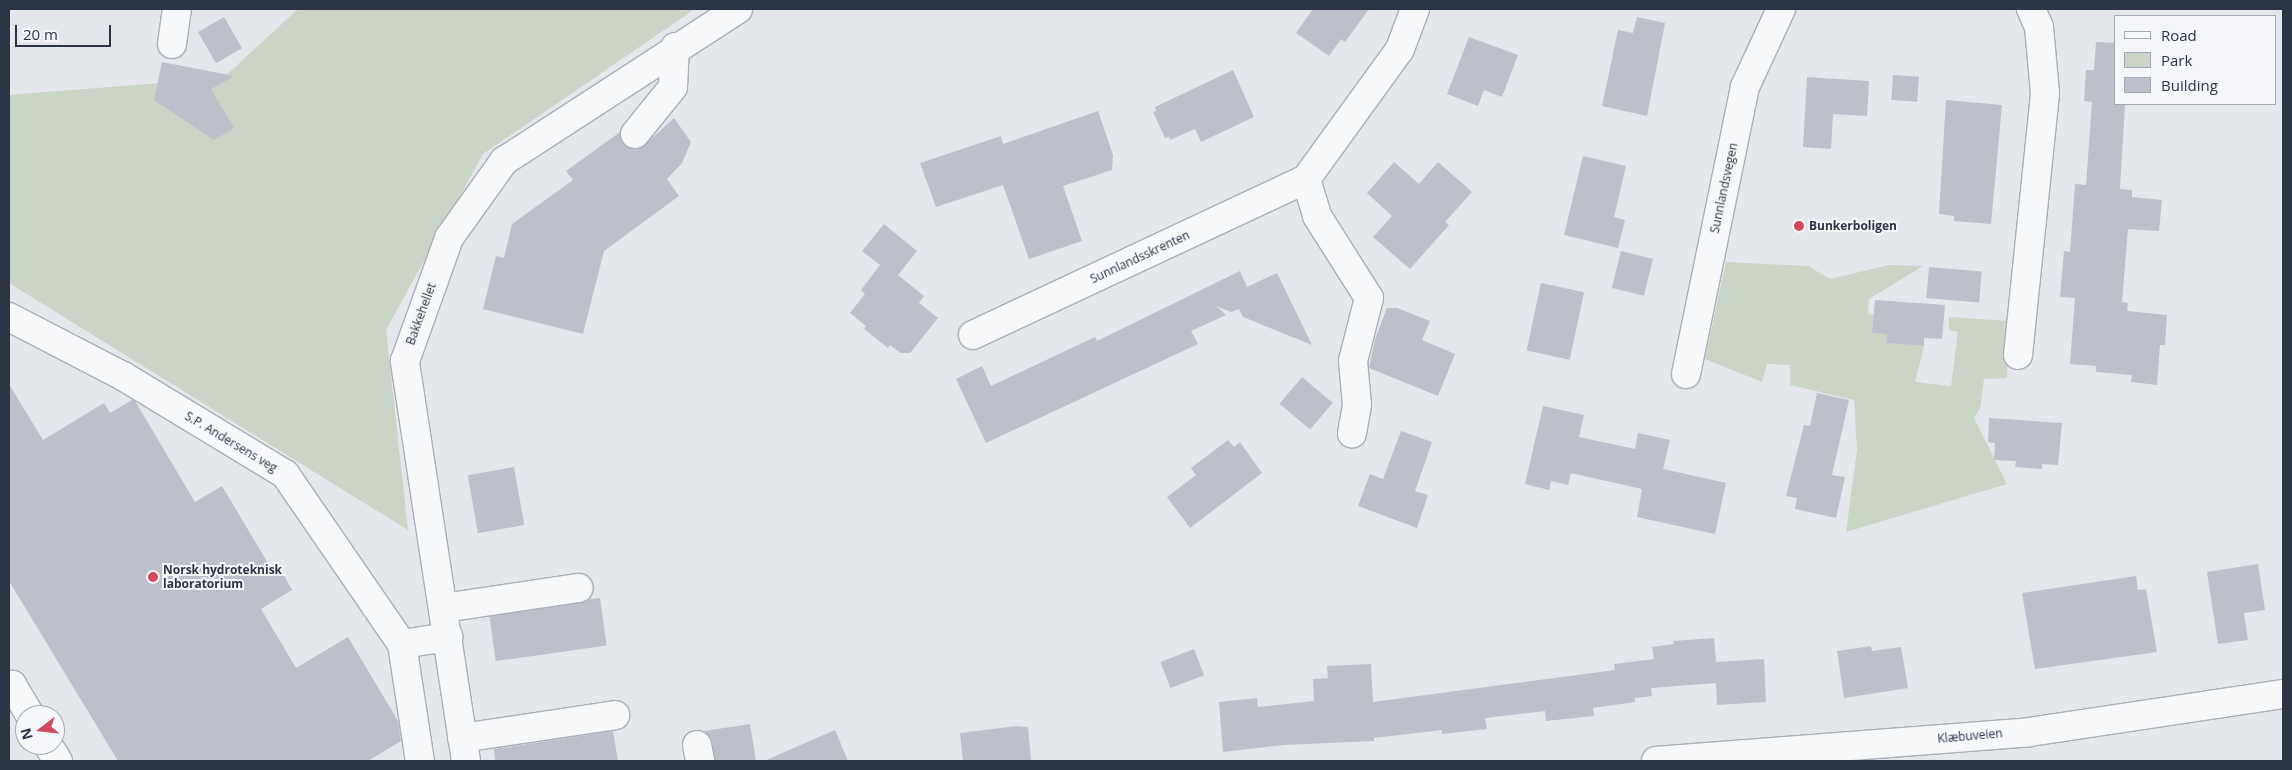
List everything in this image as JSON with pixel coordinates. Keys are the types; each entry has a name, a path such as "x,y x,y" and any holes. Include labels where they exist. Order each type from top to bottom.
{"street":[{"path":"172,44 177,9"},
{"name":"Bakkehellet","path":"464,750 405,361 448,238 504,161 675,48 738,9"},
{"name":"Sunnlandsskrenten","path":"973,334 1306,179 1400,49 1415,9"},
{"name":"Sunnlandsvegen","path":"1686,374 1745,87 1781,9"},
{"path":"2018,355 2045,93 2039,28 2032,9"},
{"path":"635,134 668,97 673,87 675,48"},
{"path":"1306,179 1317,216 1369,298 1353,361 1357,405 1352,434"},
{"name":"S.P. Andersens veg","path":"9,317 123,376 285,474 402,644"},
{"path":"443,608 579,588"},
{"path":"420,761 402,644 448,637"},
{"path":"10,686 23,705"},
{"name":"Klæbuveien","path":"1656,761 2029,732 2283,694"},
{"path":"464,750 615,715"}],"green space":[{"path":"298,9 695,9 483,154 386,330 408,530 9,283 9,95 223,78"},
{"path":"1726,262 1808,266 1830,279 1889,265 1923,266 1869,299 1868,314 1874,315 1872,333 1887,334 1886,343 1924,346 1915,382 1951,386 1958,332 1949,330 1949,317 2009,321 2007,378 1984,379 1980,408 1974,418 2007,484 1846,532 1857,450 1854,400 1790,385 1790,365 1767,364 1762,382 1705,359"}],"building":[{"path":"1313,9 1369,9 1345,42 1341,39 1329,56 1296,33"},
{"path":"224,17 242,48 216,63 198,32"},
{"path":"1637,17 1665,23 1647,116 1602,106 1618,30 1633,33"},
{"path":"1469,37 1518,55 1502,97 1484,90 1478,106 1447,94"},
{"path":"2096,42 2114,43 2114,105 2125,105 2120,189 2132,190 2132,197 2162,200 2159,231 2128,229 2122,302 2128,303 2127,311 2167,315 2165,345 2160,345 2157,385 2131,382 2132,375 2096,372 2096,366 2070,364 2075,298 2060,297 2064,251 2070,252 2075,184 2086,185 2092,102 2084,101 2086,70 2094,70"},
{"path":"162,62 234,76 211,89 234,128 214,140 154,100"},
{"path":"1233,70 1254,117 1201,142 1195,129 1170,140 1169,137 1165,138 1153,112 1156,111 1155,107"},
{"path":"1893,75 1919,77 1917,102 1891,100"},
{"path":"1807,77 1869,81 1867,116 1833,114 1831,149 1803,147"},
{"path":"1946,100 2002,105 1991,224 1954,221 1954,216 1939,214"},
{"path":"1098,111 1113,155 1112,170 1063,186 1082,241 1029,259 1003,185 936,207 920,163 1001,136 1003,144"},
{"path":"674,118 691,142 682,163 667,179 679,196 604,251 583,334 483,309 496,256 504,258 512,224 573,180 566,171 620,132 626,146 641,148"},
{"path":"1583,156 1626,166 1614,217 1625,220 1618,248 1564,235"},
{"path":"1394,162 1419,184 1438,162 1472,192 1445,222 1449,225 1410,269 1373,237 1392,216 1367,193"},
{"path":"884,224 917,251 898,275 924,296 919,303 938,318 910,353 901,353 890,345 888,348 864,329 866,326 850,313 865,294 861,290 880,265 862,251"},
{"path":"1621,251 1653,259 1644,296 1612,288"},
{"path":"1929,267 1982,272 1979,303 1926,298"},
{"path":"1240,271 1247,287 1277,273 1312,345 1243,317 1239,309 1231,312 1216,306 1226,315 1191,331 1198,344 986,443 956,379 982,366 991,386 1095,337 1097,341"},
{"path":"1541,283 1584,292 1570,360 1527,350"},
{"path":"1875,300 1945,305 1942,339 1924,338 1924,346 1886,343 1887,334 1872,333"},
{"path":"1387,308 1397,308 1430,321 1422,340 1455,354 1438,396 1369,368 1375,339"},
{"path":"1302,377 1333,403 1310,430 1280,404"},
{"name":"Norsk hydroteknisk laboratorium","path":"9,384 43,440 104,403 110,413 132,400 135,401 195,502 222,486 272,570 279,566 292,590 261,609 296,668 348,637 398,721 401,741 368,761 118,761 9,581"},
{"path":"1817,393 1849,400 1832,475 1845,477 1836,518 1795,509 1797,498 1786,496 1804,425 1810,426"},
{"path":"1543,406 1584,415 1579,437 1635,449 1638,433 1670,440 1663,469 1726,483 1715,534 1637,517 1642,489 1571,473 1568,485 1551,481 1549,490 1525,484"},
{"path":"1989,418 2062,423 2058,465 2042,464 2042,469 2015,467 2016,461 1994,460 1995,443 1988,442"},
{"path":"1401,431 1432,442 1415,491 1428,495 1417,528 1358,506 1370,474 1383,479"},
{"path":"1228,440 1234,447 1240,442 1262,473 1190,528 1167,497 1196,475 1191,468"},
{"path":"514,467 524,525 478,533 468,475"},
{"path":"2258,564 2265,610 2244,613 2248,640 2218,644 2207,572"},
{"path":"2136,576 2138,590 2146,589 2157,652 2035,669 2022,593"},
{"path":"600,598 607,646 496,661 489,614"},
{"path":"1714,638 1716,662 1764,659 1766,702 1717,705 1716,683 1651,688 1652,696 1635,698 1635,702 1593,708 1594,716 1546,721 1545,711 1485,718 1487,729 1442,734 1442,730 1374,738 1374,741 1283,745 1223,752 1219,702 1257,698 1258,707 1314,701 1313,679 1328,678 1327,666 1371,664 1373,702 1615,670 1614,664 1654,659 1652,647 1674,644 1673,641"},
{"path":"1871,646 1872,651 1901,647 1908,688 1844,698 1837,651"},
{"path":"1194,649 1204,675 1170,688 1160,662"},
{"path":"750,724 756,761 715,761 712,742 704,731"},
{"path":"1017,726 1028,727 1031,761 963,761 960,733"},
{"path":"835,730 848,761 764,761"},
{"path":"613,731 618,761 495,761 494,749"}],"place":[{"name":"Bunkerboligen","path":"1799,226"},
{"name":"Norsk hydroteknisk laboratorium","path":"153,577"}]}
